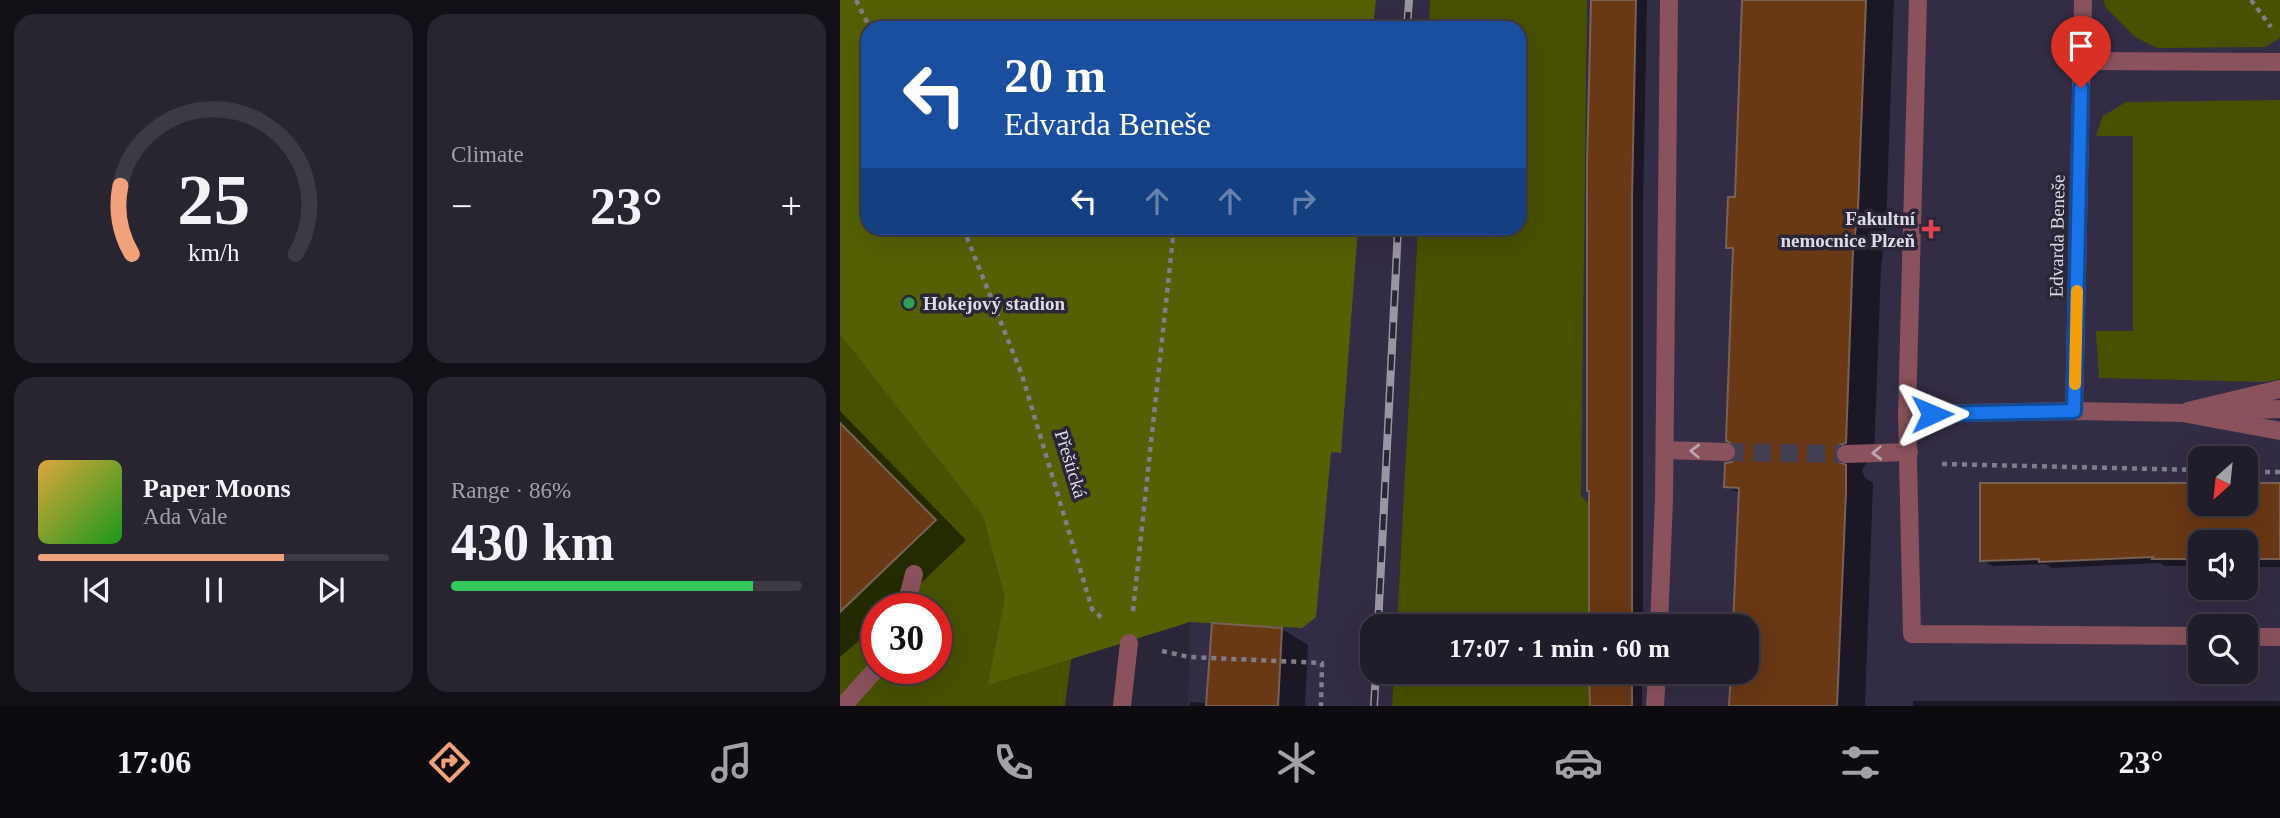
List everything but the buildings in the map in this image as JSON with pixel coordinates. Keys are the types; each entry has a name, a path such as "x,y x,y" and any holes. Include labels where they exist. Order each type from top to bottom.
{"street":[{"path":"1659,614 1665,450 1669,0"},
{"path":"1918,0 1908,414 1912,634 2188,636"},
{"name":"Edvarda Beneše","path":"2074,411 2082,0"},
{"path":"2081,61 2280,62"},
{"path":"2182,413 2280,389"},
{"path":"1908,414 2074,411 2182,413 2280,409"},
{"path":"2182,413 2280,431"},
{"path":"1665,450 1726,452"},
{"path":"1846,454 1908,458"},
{"path":"909,593 914,573"},
{"path":"2258,637 2280,637"},
{"path":"1122,706 1129,643"},
{"path":"844,706 863,684"},
{"path":"1655,706 1656,684"}],"path":[{"path":"856,0 866,21"},
{"path":"2251,0 2273,29"},
{"name":"Přeštická","path":"966,235 1022,375 1092,609 1129,643"},
{"path":"1173,235 1129,643 1189,657 1322,663 1321,706"},
{"path":"1908,458 2188,470"},
{"path":"2258,471 2280,472"}],"shaded area":[{"name":"Fakultní nemocnice Plzeň","path":"1334,0 2280,0 2280,706 1188,706 1191,594 1310,235 1526,235 1526,21 1332,21"}],"green space":[{"path":"840,0 1376,0 1374,21 861,21 861,235 1357,235 1341,453 1331,452 1316,617 1302,628 1190,622 988,685 1005,597 983,516 840,334"},
{"path":"1430,0 1587,0 1581,496 1589,504 1589,614 1398,614 1418,235 1526,235 1526,21 1429,21"},
{"path":"2103,0 2280,0 2280,38 2265,47 2157,48 2135,37 2106,8"},
{"name":"Hokejový stadion","path":"840,44 861,182 861,235 872,235 1075,629 1065,706 840,706"},
{"path":"2280,100 2280,379 2266,382 2099,378 2096,331 2133,331 2133,136 2096,136 2103,116 2126,102"},
{"path":"1393,684 1589,684 1590,706 1392,706"}],"tunnel":[{"path":"1726,452 1846,454"}],"railway":[{"path":"1408,21 1409,0"},
{"path":"1379,614 1398,235"},
{"path":"1374,706 1375,684"}],"slow traffic":[{"path":"2075,384 2077,291"}],"place":[{"name":"Fakultní nemocnice Plzeň","path":"1931,229"},
{"name":"Hokejový stadion","path":"909,303"}],"route":[{"path":"1932,414 2074,411 2081,88"}]}
